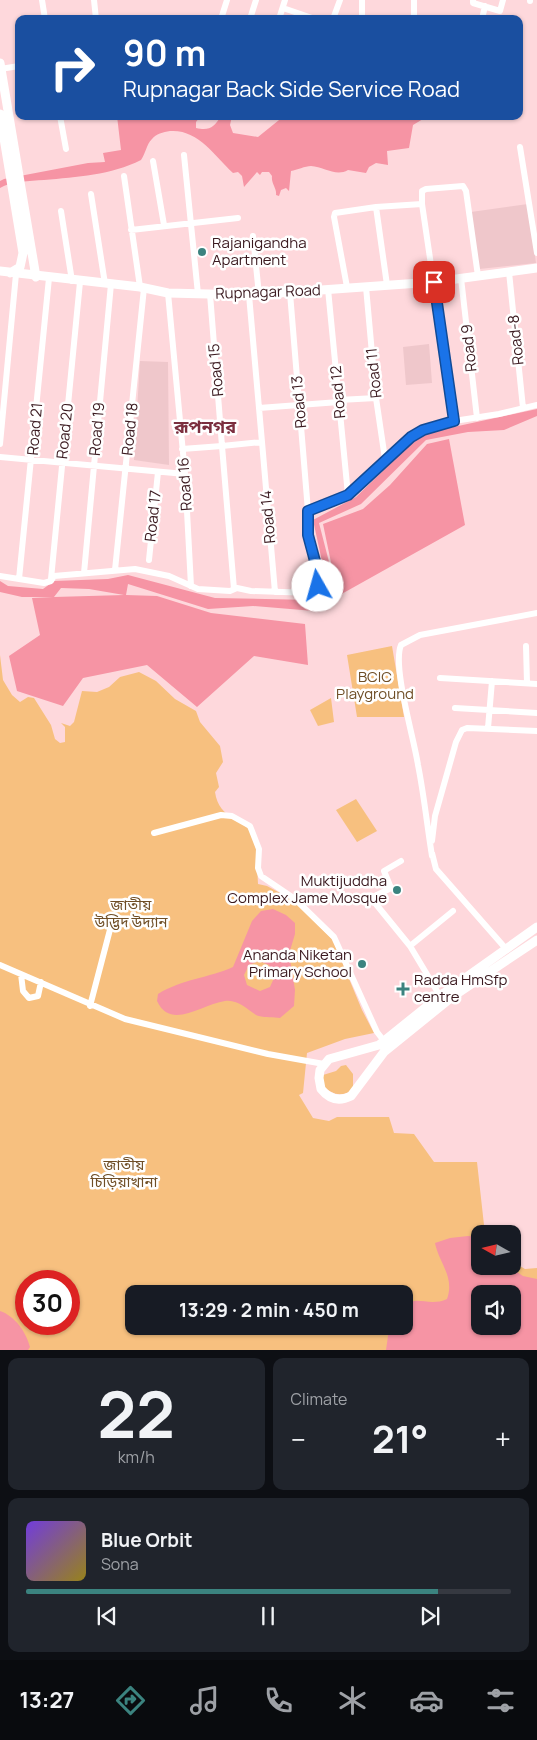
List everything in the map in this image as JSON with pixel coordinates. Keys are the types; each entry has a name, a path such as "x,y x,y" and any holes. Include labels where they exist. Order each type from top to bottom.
{"street":[{"path":"42,0 44,15"},
{"path":"94,0 96,15"},
{"path":"222,15 228,0"},
{"path":"251,15 256,0"},
{"path":"280,15 285,0"},
{"path":"334,15 340,0"},
{"path":"362,0 362,15"},
{"path":"413,15 414,0"},
{"path":"474,0 473,3 500,11 503,0"},
{"path":"483,15 485,6"},
{"path":"283,8 303,15"},
{"path":"15,66 0,67 2,117 36,277"},
{"path":"61,120 66,149"},
{"path":"520,146 537,253"},
{"path":"184,154 198,294"},
{"path":"153,161 164,225"},
{"name":"Road 18","path":"115,570 142,288 131,230 124,176"},
{"path":"0,444 13,274 20,267 23,253 16,185"},
{"path":"454,421 422,204 421,195 426,189 460,185 466,191 478,276"},
{"name":"Road 19","path":"84,573 108,284 91,194"},
{"path":"347,287 334,217 335,213 376,206 422,204"},
{"path":"376,206 387,285"},
{"path":"61,211 76,281"},
{"path":"131,230 238,218"},
{"path":"252,236 259,295"},
{"name":"Rupnagar Road","path":"0,271 36,277 142,288 168,293 259,295 434,282 537,268"},
{"name":"Road-8","path":"508,272 523,408"},
{"name":"Road 21","path":"19,579 49,278"},
{"name":"Road 9","path":"461,278 477,418"},
{"name":"Road 20","path":"51,581 76,281"},
{"name":"Road 11","path":"366,287 376,398 385,459"},
{"name":"Road 12","path":"328,289 348,495"},
{"name":"Road 16","path":"168,293 185,474 191,586"},
{"name":"Road 13","path":"275,592 311,592 318,586 316,565 308,535 308,511 290,293"},
{"name":"Road 15","path":"210,294 234,589"},
{"path":"249,295 259,408 376,398"},
{"path":"308,511 348,495 385,459 411,437 423,430 454,421 537,405"},
{"name":"Road 14","path":"259,408 275,592"},
{"path":"182,449 262,442"},
{"path":"0,457 185,474"},
{"name":"Road 17","path":"149,560 158,472"},
{"path":"0,576 44,583 51,581 54,576 135,569 169,576 198,589 275,592"},
{"path":"514,957 436,869 432,856 398,652 400,645 420,635 537,614"},
{"path":"526,646 527,683"},
{"path":"440,678 537,684"},
{"path":"488,728 492,681"},
{"path":"455,708 537,713"},
{"path":"432,856 435,816 458,735 467,728 537,731"},
{"path":"154,833 222,814 246,822 257,841 258,868 261,876 296,899 334,937 382,1046"},
{"path":"401,861 384,870 391,888 371,898 410,946 440,996"},
{"path":"410,946 453,911"},
{"path":"90,1006 112,922"},
{"path":"537,927 440,996 382,1046 357,1090 344,1099 333,1099 321,1089 319,1078 324,1064 337,1055 382,1046 537,940"},
{"path":"0,965 41,982 90,1006 155,1028 201,1036 268,1054 324,1064"},
{"path":"21,974 23,991 29,998 38,996 41,982"}],"shaded area":[{"path":"117,120 198,120 196,128 205,129 214,125 218,120 231,120 230,125 233,133 258,137 279,120 421,120 413,125 409,148 387,151 388,165 376,163 369,167 366,173 348,170 334,172 311,166 304,167 291,171 289,191 286,188 281,190 279,196 276,195 272,176 269,172 262,172 260,175 257,172 244,187 242,176 238,172 233,173 205,144 180,131 170,131 154,137 148,144 141,160 118,169 81,176 27,181 0,188 0,181 4,179 88,163 105,162 103,153 121,150"},
{"path":"528,204 536,263 479,269 471,212"},
{"path":"429,344 432,383 406,385 403,347"},
{"path":"140,361 168,362 169,465 134,460"},
{"path":"537,409 537,416 504,430 468,432 426,440 361,504 319,523 337,593 327,605 314,611 253,606 208,609 128,584 126,595 157,596 211,613 305,624 308,665 254,656 197,707 147,665 83,678 63,706 17,691 9,656 40,635 32,598 53,597 22,597 0,592 0,581 8,586 43,589 54,581 108,579 128,575 215,598 312,600 325,595 325,575 313,520 356,497 418,437 426,433","holes":["61,588 89,589 124,595 54,597"]},
{"path":"449,439 465,525 338,596 323,524 363,509 390,485 427,444"},
{"path":"273,909 286,915 295,923 295,934 289,954 295,990 294,1006 280,1018 258,1016 242,1005 229,1001 216,1003 179,1015 170,1014 163,1010 157,1001 158,994 176,985 233,967 252,921 261,911","holes":["259,961 269,965 274,978 270,987 260,991 247,985 244,975 249,965"]},
{"path":"471,1236 471,1275 521,1275 537,1279 537,1350 386,1350 388,1335 413,1335 413,1302 439,1302 447,1299 449,1291 448,1277 435,1243 450,1238"},
{"path":"0,1311 15,1321 15,1335 25,1335 30,1347 28,1350 0,1350"}],"green space":[{"name":"BCIC Playground","path":"392,646 404,717 357,717 347,655"},
{"path":"0,655 3,680 12,695 20,702 28,697 34,698 51,725 55,739 60,743 65,742 65,727 61,723 70,726 74,722 82,691 97,692 109,687 120,677 139,672 156,681 175,699 196,711 200,722 220,746 223,762 216,773 219,787 215,792 217,801 226,813 252,834 257,853 258,884 267,886 293,900 333,940 362,1010 374,1033 345,1039 307,1053 303,1093 299,1095 313,1118 329,1121 337,1117 389,1117 394,1133 414,1134 434,1162 477,1162 484,1225 471,1225 471,1275 521,1275 521,1267 525,1269 537,1268 537,1350 0,1350"},
{"path":"331,698 334,722 318,726 310,710"},
{"path":"356,799 377,831 357,842 336,810"},
{"path":"346,1065 353,1074 353,1090 345,1094 337,1094 323,1086 323,1075 336,1071 341,1066"}],"place":[{"name":"Rajanigandha Apartment","path":"202,252"},
{"name":"Muktijuddha Complex Jame Mosque","path":"397,890"},
{"name":"Ananda Niketan Primary School","path":"362,964"},
{"name":"Radda HmSfp centre","path":"403,989"}],"district":[{"name":"রূপনগর","path":"205,427"}],"route":[{"path":"318,586 318,575 308,535 308,511 348,495 411,437 423,430 454,421 434,282"}],"park label":[{"name":"জাতীয় উদ্ভিদ উদ্যান","path":"131,914"},
{"name":"জাতীয় চিড়িয়াখানা","path":"124,1174"}]}
